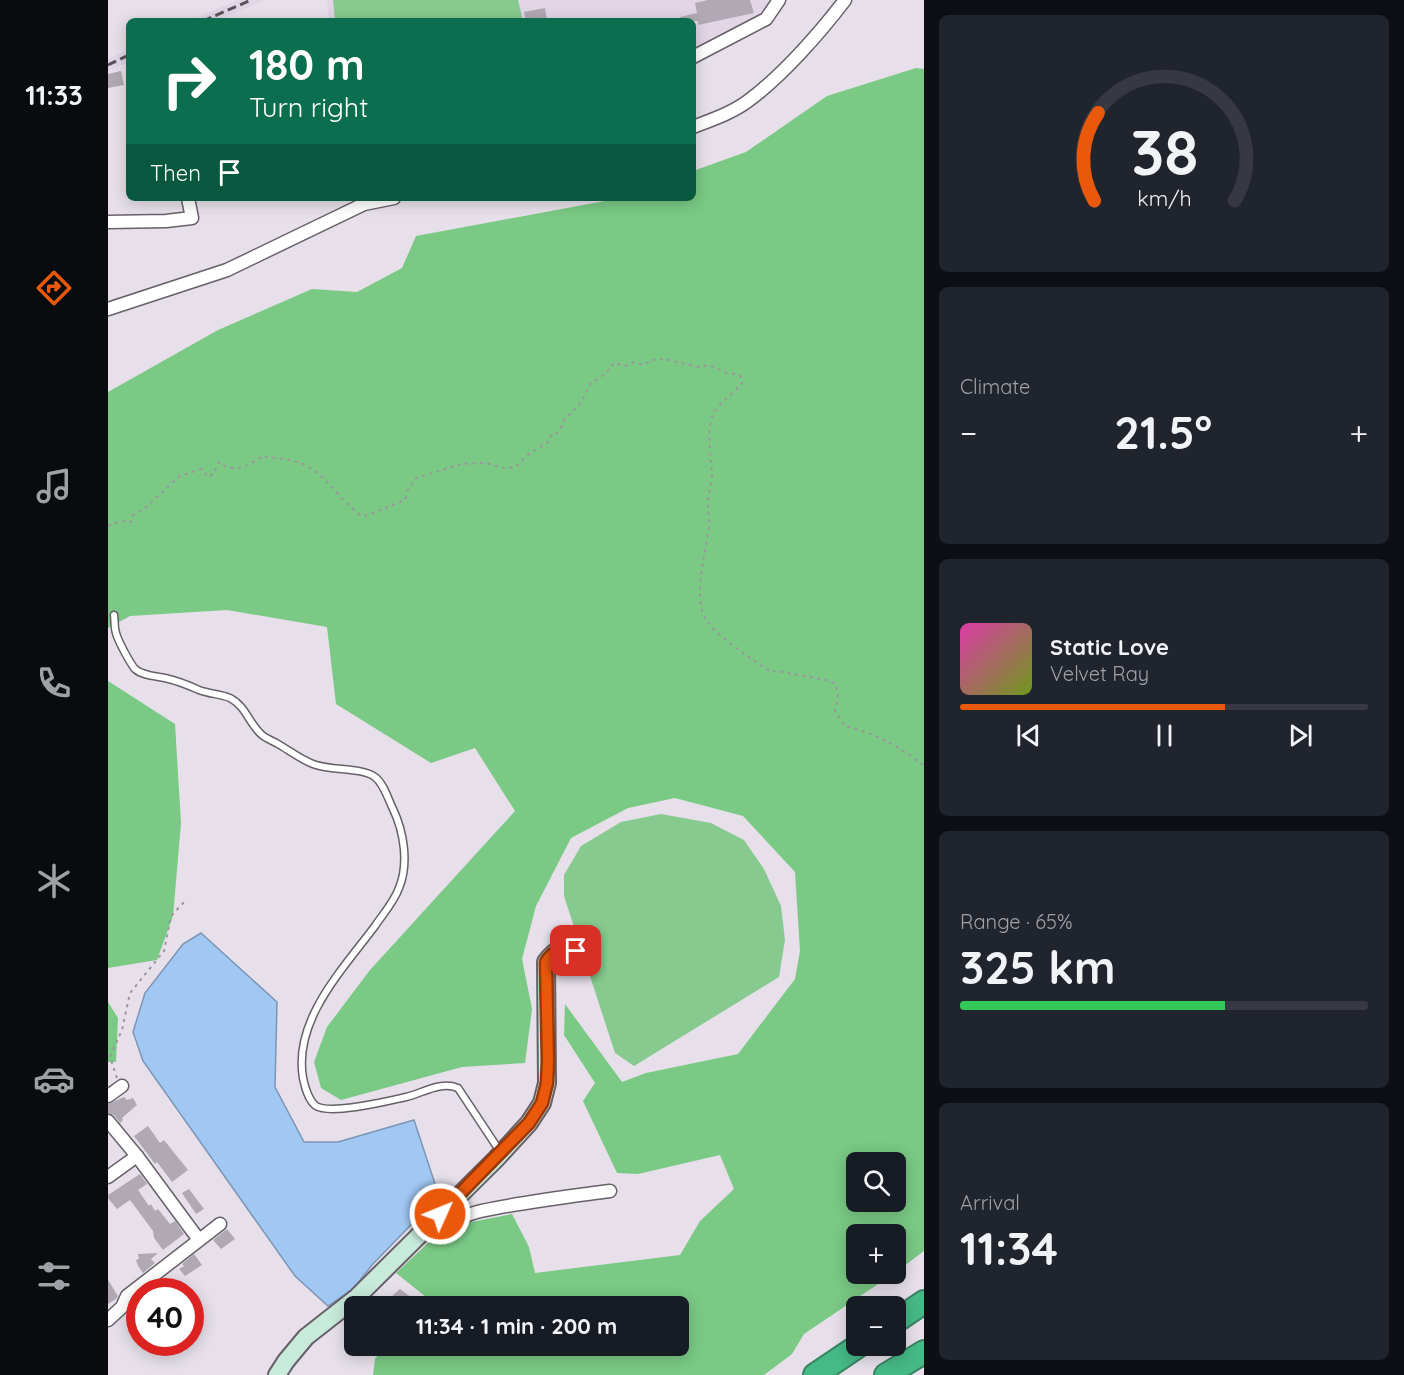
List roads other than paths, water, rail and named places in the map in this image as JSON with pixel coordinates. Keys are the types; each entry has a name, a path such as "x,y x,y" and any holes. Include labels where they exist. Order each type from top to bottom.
{"highway":[{"path":"906,1314 924,1302"},
{"path":"885,1375 924,1352"},
{"path":"820,1371 846,1354"}],"street":[{"path":"696,55 766,19 779,0"},
{"path":"696,126 747,102 776,77 825,26 844,0"},
{"path":"108,222 192,218 189,201"},
{"path":"108,309 226,270 337,216 376,201"},
{"path":"277,1375 306,1337 357,1297 501,1154 529,1123 542,1103 547,1083 546,962 553,951 565,948 576,951 585,965"},
{"path":"108,1096 122,1086"},
{"path":"108,1121 199,1240"},
{"path":"108,1177 137,1156"},
{"path":"426,1227 436,1227 475,1212 508,1205 610,1191"},
{"path":"108,1320 122,1306 127,1296 220,1224"}],"lane":[{"path":"114,615 116,632 135,668 143,674 166,678 187,684 200,691 229,698 242,706 252,724 262,735 314,765 365,773 375,777 383,787 397,817 403,837 404,855 400,887 391,904 332,984 313,1015 305,1041 301,1068 304,1085 310,1099 317,1106 330,1109 347,1108 406,1097 431,1088 449,1085 458,1088 501,1154"}],"water":[{"path":"201,933 277,1002 275,1087 304,1142 338,1142 414,1120 439,1196 372,1265 353,1289 328,1306 295,1276 143,1061 133,1032 145,993 183,944"}],"railway":[{"path":"210,18 251,0"},
{"path":"108,65 126,56"}]}
